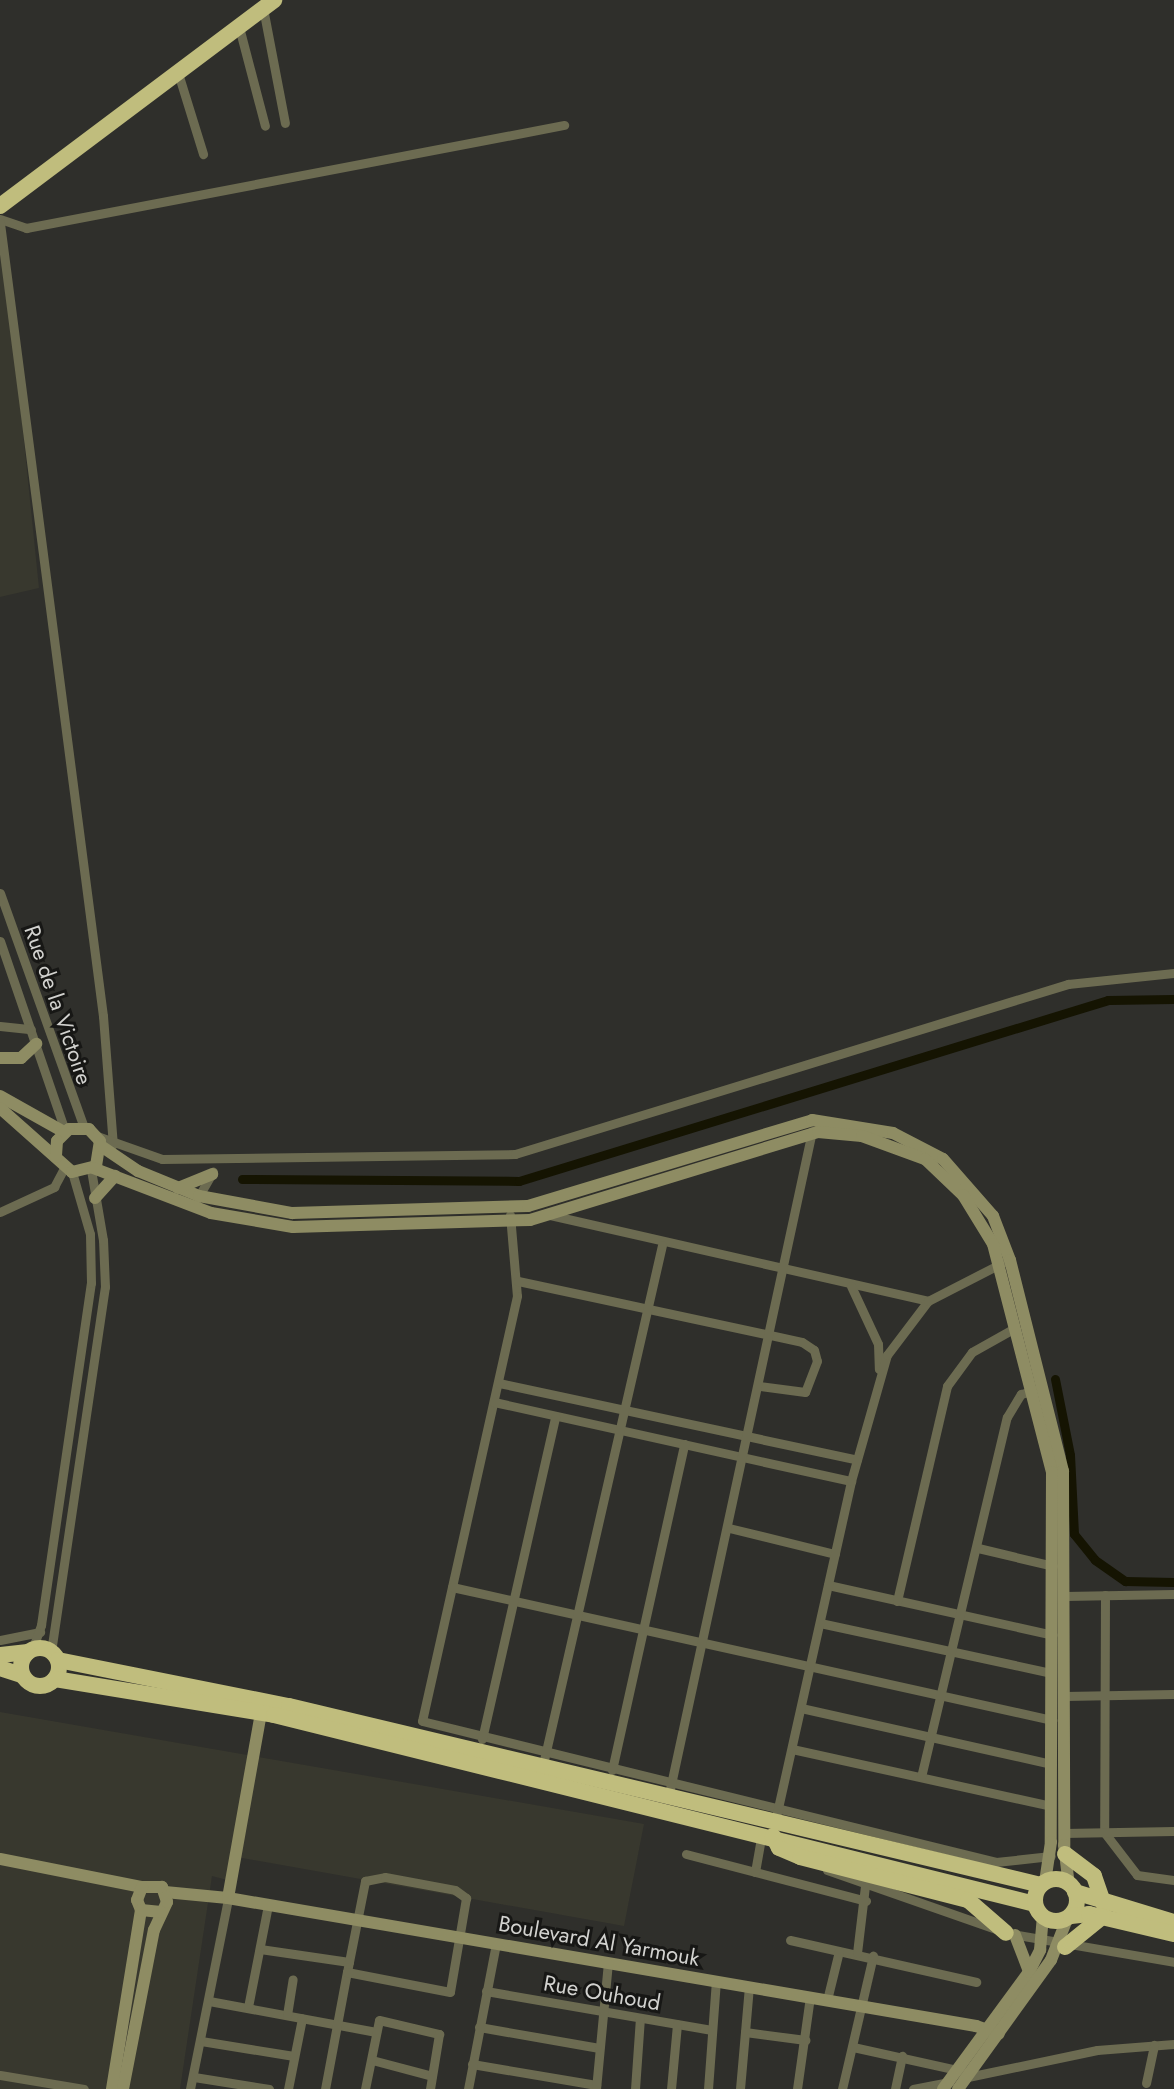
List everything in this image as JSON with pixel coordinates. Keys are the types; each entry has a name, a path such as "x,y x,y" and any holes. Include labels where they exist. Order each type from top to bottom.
{"highway":[{"path":"217,37 239,27 265,3"},
{"path":"0,206 265,3"},
{"path":"0,195 175,69"},
{"path":"22,1675 30,1651"},
{"path":"0,1655 30,1651 544,1761 669,1792 1069,1917 1103,1911 1174,1922"},
{"path":"54,1656 55,1679"},
{"path":"0,1668 22,1675 37,1687 55,1679 261,1712 772,1826 1072,1888 1103,1911 1174,1934"},
{"path":"772,1826 779,1848 800,1857 968,1900 1010,1934"},
{"path":"1058,1856 1094,1876 1103,1911"},
{"path":"1039,1910 1043,1884"},
{"path":"1069,1917 1072,1888"},
{"path":"1062,1946 1103,1911"}],"main road":[{"path":"0,1058 21,1058 36,1044"},
{"path":"0,1096 64,1132 84,1128 196,1202 292,1213 509,1208 537,1204 812,1126 853,1133 925,1159 970,1204 1004,1262 1037,1390 1063,1471 1064,1833 1058,1856 1043,1884"},
{"path":"0,1108 68,1170 92,1169 277,1226 511,1222 550,1215 812,1126"},
{"path":"56,1157 64,1132"},
{"path":"92,1169 104,1142"},
{"path":"177,1188 212,1174"},
{"path":"95,1198 115,1176"},
{"path":"1004,1262 1013,1329 1037,1390 1052,1472 1051,1806 1058,1856 1072,1888"},
{"path":"228,1898 261,1712"},
{"path":"0,1859 142,1887 112,2089"},
{"path":"119,1881 139,1905 163,1910"},
{"name":"Boulevard Al Yarmouk","path":"142,1887 157,1885 165,1892 228,1898 993,2031"},
{"path":"123,2089 165,1892"},
{"name":"Boulevard Al Yarmouk","path":"163,1910 192,1896"},
{"path":"993,2031 1029,1972 1042,1942 1039,1910"},
{"path":"950,2087 1062,1946 1069,1917"},
{"path":"1010,1934 1029,1972"}],"street":[{"path":"265,3 285,123"},
{"path":"239,27 265,126"},
{"path":"175,69 203,154"},
{"path":"564,125 26,228 0,221 103,1016 104,1142 162,1159 515,1154 1068,984 1174,973"},
{"name":"Rue de la Victoire","path":"0,893 84,1128"},
{"name":"Rue de la Victoire","path":"0,941 3,959 31,1029 64,1132"},
{"path":"0,1026 31,1029"},
{"path":"509,1208 518,1281 499,1383 422,1721 544,1761 612,1770 669,1792 772,1335 812,1126"},
{"path":"196,1202 218,1160"},
{"path":"54,1656 105,1287 92,1169"},
{"path":"0,1212 54,1187 68,1170"},
{"path":"30,1651 40,1632 91,1283 90,1234 68,1170"},
{"path":"550,1215 662,1245 928,1301"},
{"path":"544,1761 662,1245"},
{"path":"755,1872 772,1826 792,1749 851,1481 879,1377 898,1335 928,1301 1004,1262"},
{"path":"518,1281 809,1345 817,1361 802,1393 760,1386"},
{"path":"851,1286 878,1344 879,1377"},
{"path":"897,1601 947,1386 972,1352 1013,1329"},
{"path":"499,1383 857,1460"},
{"path":"921,1777 957,1615 978,1548 1007,1417 1016,1399 1037,1390"},
{"path":"494,1402 851,1481"},
{"path":"482,1739 555,1417"},
{"path":"612,1770 684,1444"},
{"path":"729,1528 835,1554"},
{"path":"978,1548 1053,1566"},
{"path":"828,1585 1053,1635"},
{"path":"452,1587 1052,1720"},
{"path":"1065,1596 1174,1594"},
{"path":"1105,1595 1104,1832 1137,1875 1174,1880"},
{"path":"820,1623 1052,1673"},
{"path":"0,1640 16,1641 40,1632"},
{"path":"1065,1696 1174,1694"},
{"path":"801,1708 1052,1764"},
{"path":"792,1749 1051,1806"},
{"path":"772,1826 996,1862 1058,1856"},
{"path":"1064,1833 1174,1831"},
{"path":"686,1854 866,1901"},
{"path":"800,1857 865,1886 1010,1934 1062,1946 1174,1962"},
{"path":"260,1949 348,1967 450,1992 463,1894 385,1877 369,1876 365,1881 357,1920 348,1967 337,2024 325,2089"},
{"path":"857,1953 866,1901 865,1886"},
{"path":"190,2089 228,1898"},
{"path":"248,2007 268,1905"},
{"path":"790,1940 873,1956 976,1982"},
{"path":"468,2089 496,1944"},
{"path":"827,2000 839,1951"},
{"path":"842,2089 864,2007 873,1956"},
{"path":"472,2064 596,2087 608,1963"},
{"path":"287,2015 293,1979"},
{"path":"708,2089 716,1981"},
{"path":"740,2089 749,1987"},
{"name":"Rue Ouhoud","path":"486,1991 712,2030"},
{"path":"797,2089 810,1997"},
{"path":"209,2001 376,2032"},
{"path":"288,2089 302,2018"},
{"path":"635,2089 640,2018"},
{"path":"365,2089 379,2020 439,2034 430,2089"},
{"path":"671,2089 677,2024"},
{"path":"479,2027 599,2048"},
{"path":"745,2032 805,2040"},
{"path":"201,2041 294,2056"},
{"path":"853,2047 963,2072 1097,2050 1174,2044"},
{"path":"1146,2083 1154,2045"},
{"path":"895,2089 902,2056"},
{"path":"372,2060 432,2076"},
{"path":"0,2075 84,2089"},
{"path":"194,2077 269,2089"},
{"path":"913,2089 950,2087"}],"shaded area":[{"path":"0,227 39,588 0,597"},
{"path":"0,1712 644,1824 624,1926 237,1857 231,1881 212,1876 180,2089 0,2089"}],"waterway":[{"path":"242,1179 519,1181 1108,1000 1174,999"},
{"path":"1055,1379 1070,1455 1074,1534 1095,1560 1125,1581 1174,1582"}]}
